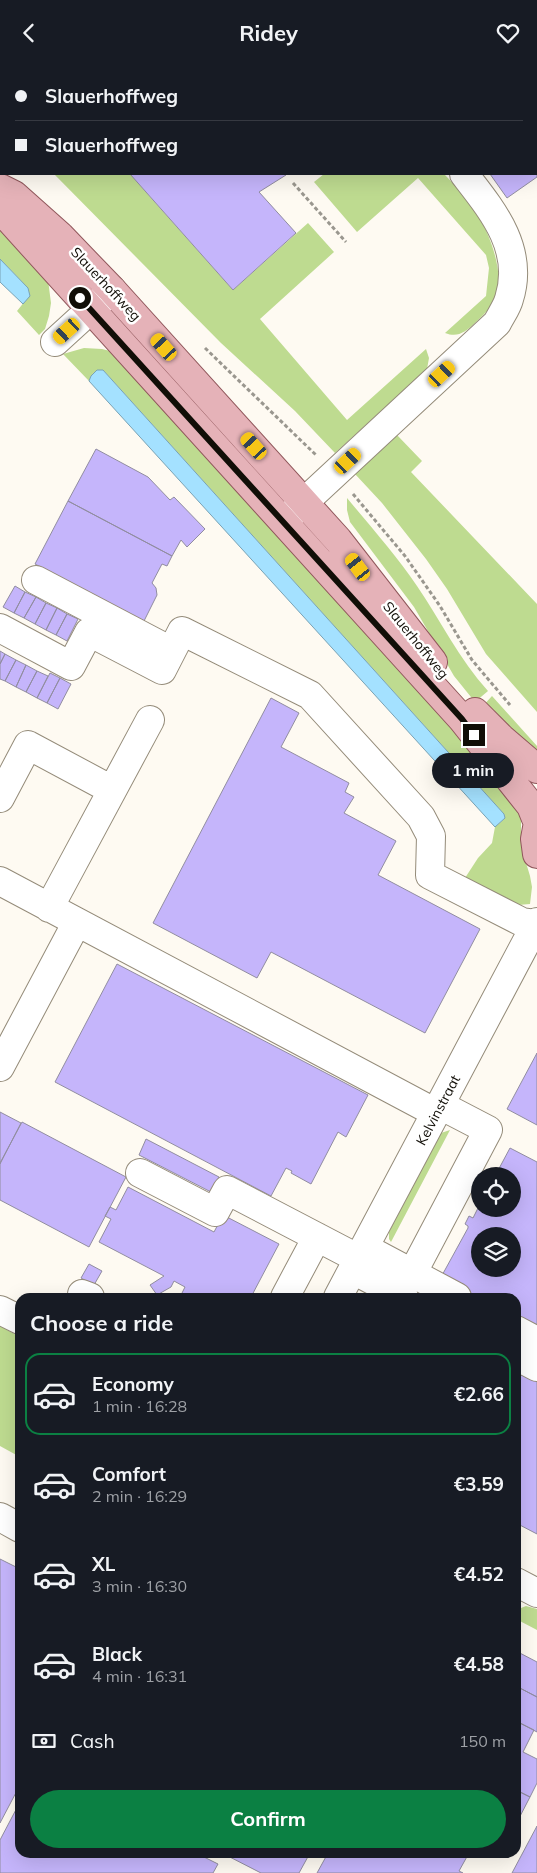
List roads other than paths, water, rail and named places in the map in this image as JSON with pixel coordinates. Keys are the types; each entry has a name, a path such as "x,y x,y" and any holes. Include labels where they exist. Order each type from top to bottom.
{"main road":[{"name":"Slauerhoffweg","path":"0,188 14,195 60,236 112,289 338,540 389,607 473,709 501,738 537,769"},
{"name":"Slauerhoffweg","path":"0,209 462,719 531,806 537,821"},
{"path":"537,828 535,839 537,854"}],"street":[{"path":"283,522 497,323 509,299 514,274 511,249 496,215 465,175"},
{"path":"55,342 112,289"},
{"path":"36,580 171,651"},
{"path":"0,628 71,666 89,632 162,670 182,631 310,695 421,817 430,836 432,852 430,875 522,922 536,923"},
{"path":"49,908 150,720"},
{"path":"0,798 28,745 112,789"},
{"path":"3,891 49,908 438,1109 488,1130 408,1286"},
{"path":"0,1067 77,923"},
{"name":"Kelvinstraat","path":"340,1293 536,923"},
{"path":"140,1173 214,1212 227,1190 408,1286 439,1293"},
{"path":"287,1293 317,1237"},
{"path":"0,1310 15,1318"},
{"path":"521,1332 537,1341"},
{"path":"521,1359 537,1367"},
{"path":"0,1517 15,1525"},
{"path":"521,1585 537,1593"}],"water":[{"path":"0,259 28,288 30,296 23,304 0,282"},
{"path":"97,370 103,370 504,814 505,818 495,827 89,381"}]}
